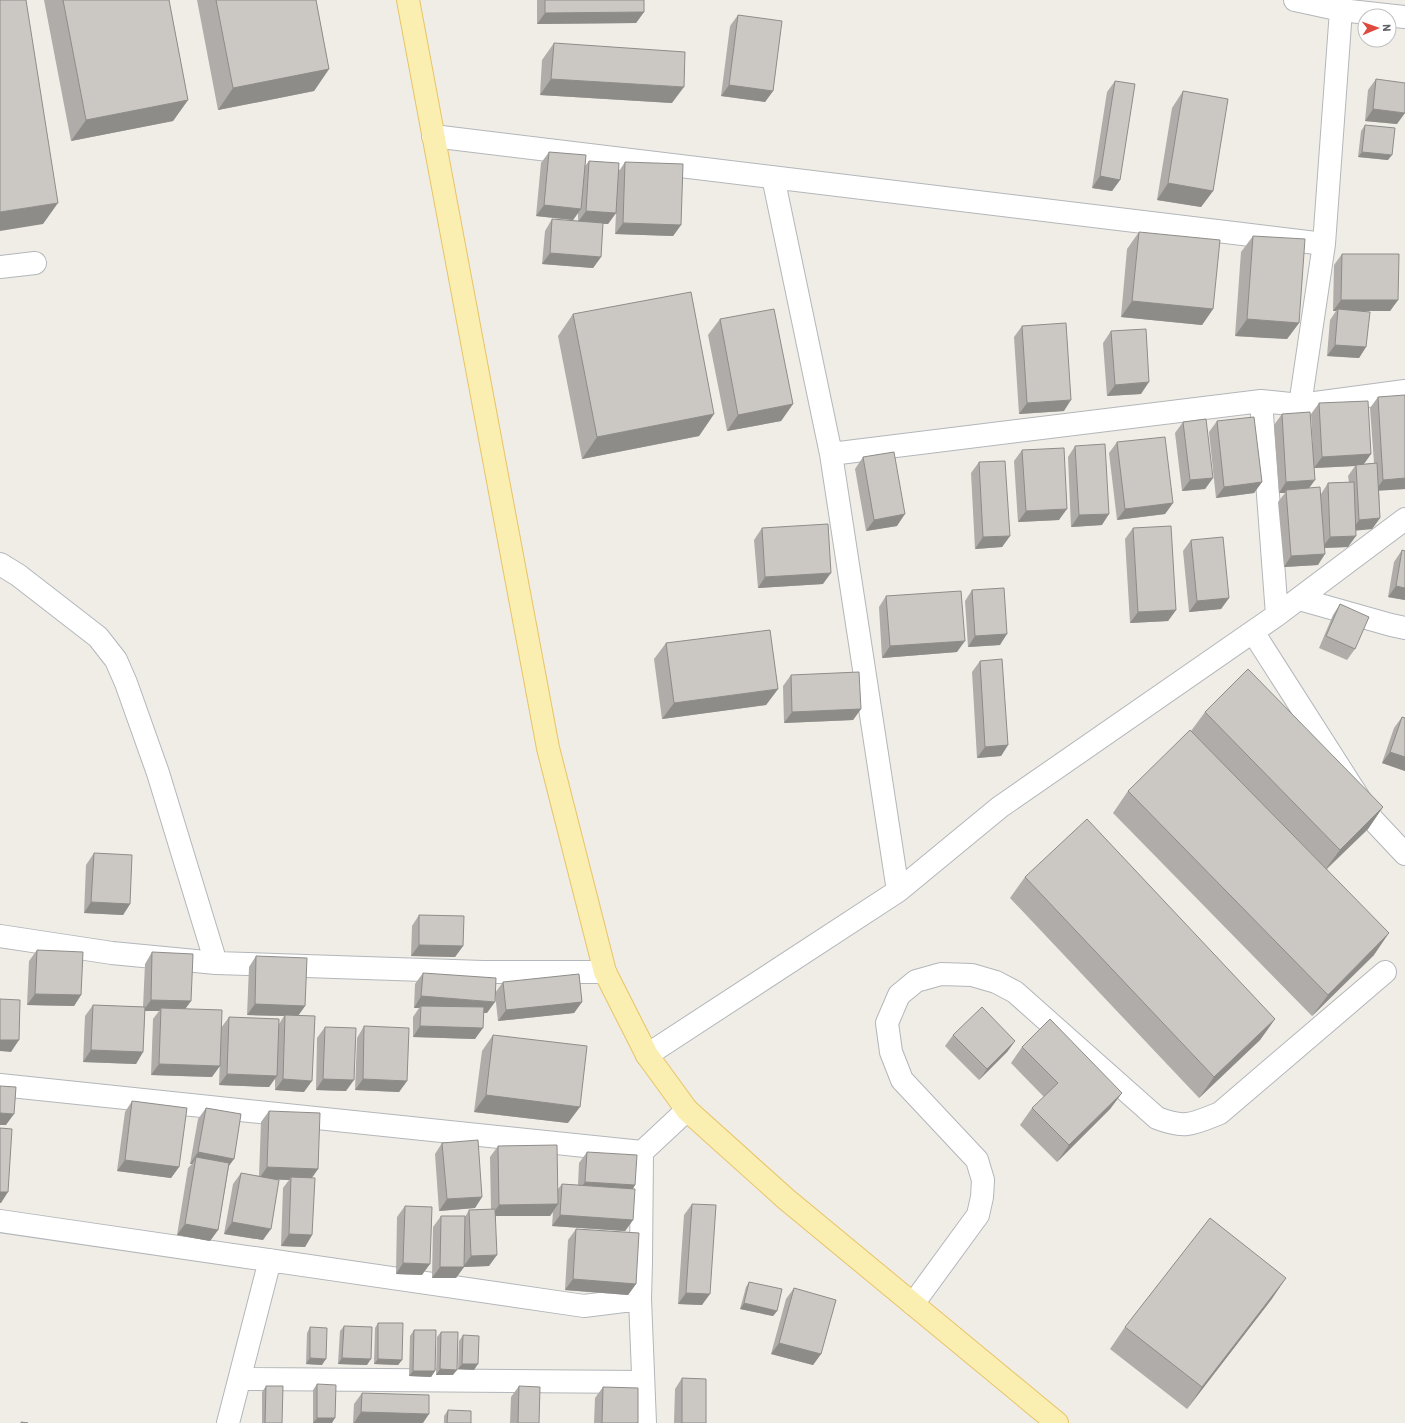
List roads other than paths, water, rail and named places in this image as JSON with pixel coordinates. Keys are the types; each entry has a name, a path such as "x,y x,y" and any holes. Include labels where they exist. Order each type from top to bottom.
{"main road":[{"path":"408,0 548,748 605,972 647,1056 687,1110 786,1199 1057,1423"}],"street":[{"path":"1295,0 1341,10 1405,17"},
{"path":"1300,405 1324,244 1341,10"},
{"path":"433,136 1324,244"},
{"path":"773,177 831,454 898,891"},
{"path":"0,268 34,263"},
{"path":"831,454 1261,401 1300,405 1405,391"},
{"path":"1261,401 1277,615"},
{"path":"647,1056 898,891 1000,807 1277,615 1405,519"},
{"path":"0,564 18,575 98,637 116,660 126,683 158,773 216,963"},
{"path":"1299,599 1405,628"},
{"path":"1253,632 1373,820 1405,854"},
{"path":"0,936 112,953 216,963 483,972 605,972"},
{"path":"913,1304 978,1215 982,1197 983,1180 977,1160 902,1080 891,1052 887,1023 899,995 916,981 942,974 972,975 996,982 1015,992 1157,1118 1173,1124 1185,1125 1220,1113 1385,972"},
{"path":"0,1085 642,1152"},
{"path":"645,1423 640,1300 642,1262 642,1152 687,1110"},
{"path":"0,1221 584,1306 640,1300"},
{"path":"228,1423 270,1260"},
{"path":"240,1379 643,1382"}]}
